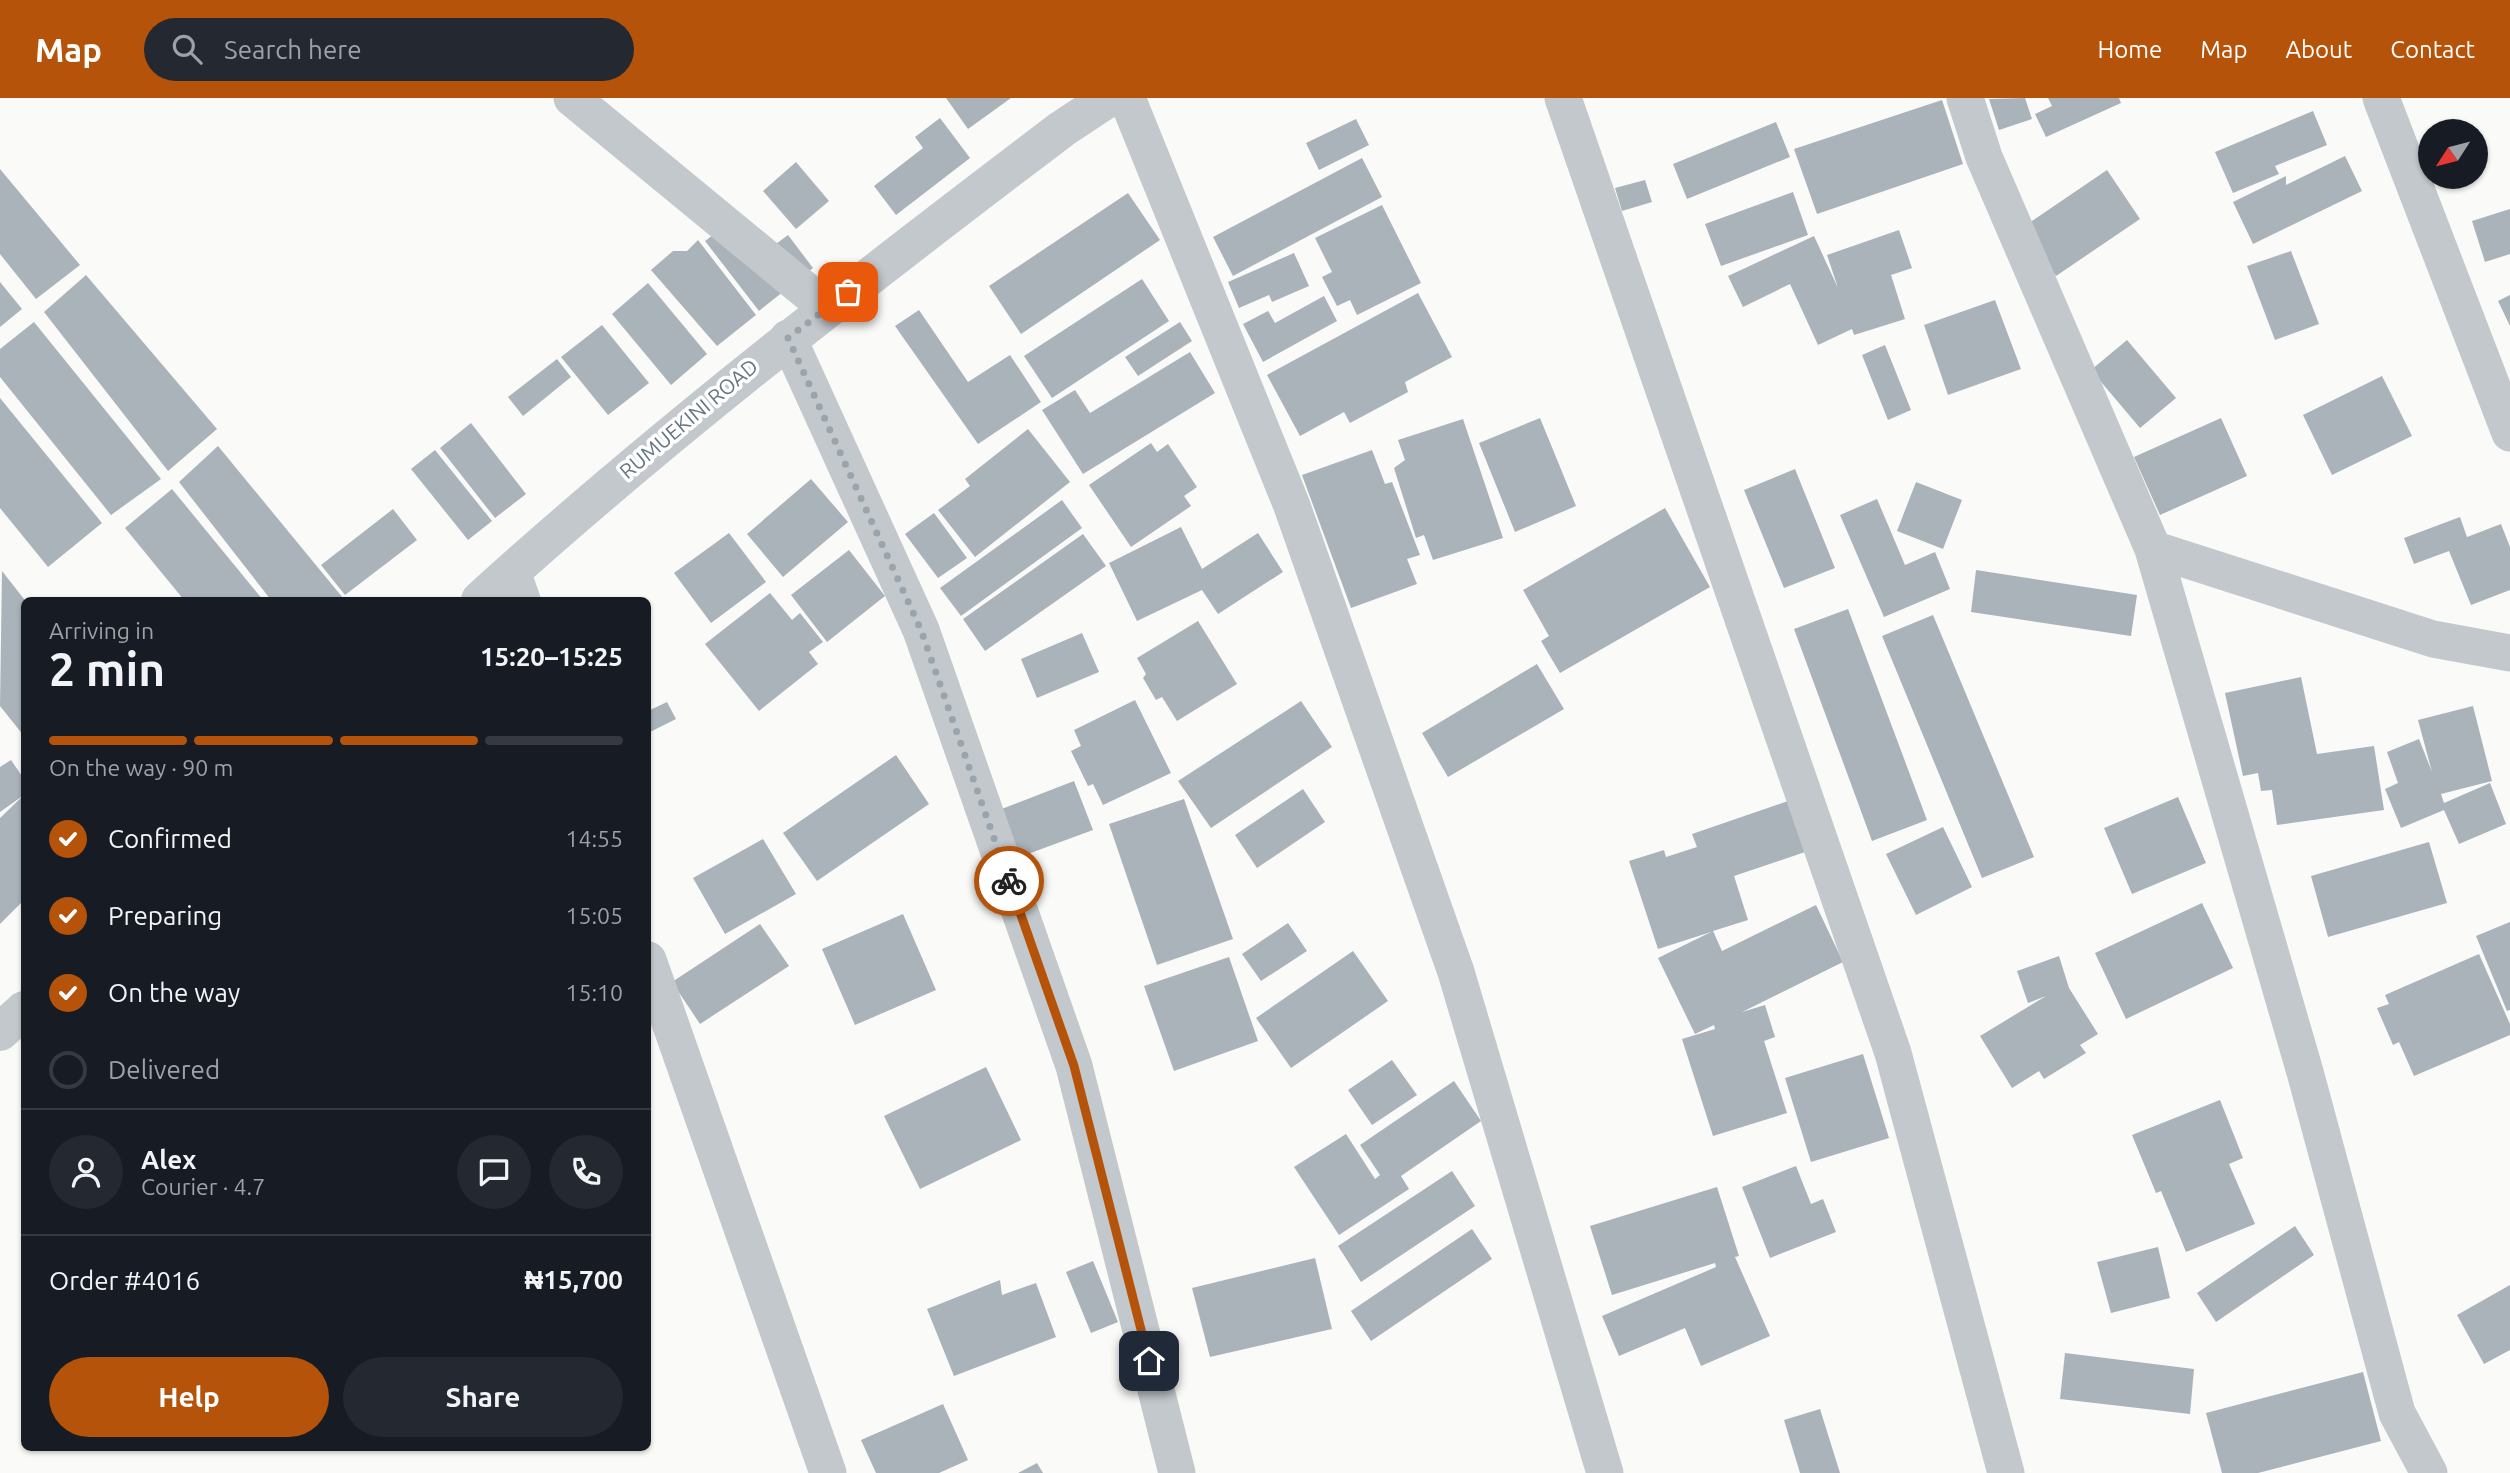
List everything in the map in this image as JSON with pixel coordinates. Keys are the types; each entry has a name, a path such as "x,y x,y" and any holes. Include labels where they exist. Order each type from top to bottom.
{"street":[{"path":"572,98 827,308"},
{"name":"RUMUEKINI ROAD","path":"488,597 517,586 626,471 788,338 1062,128 1109,98"},
{"path":"1127,98 1292,506 1451,959 1605,1473"},
{"path":"1563,98 1893,1053 2006,1473"},
{"path":"1965,98 1984,156 2153,549 2305,1072 2397,1413 2429,1473"},
{"path":"2381,98 2510,433"},
{"path":"788,338 921,630 1074,1066 1177,1473"},
{"path":"2153,549 2433,639 2510,653"},
{"path":"651,969 828,1473"},
{"path":"0,1032 21,1013"}],"building":[{"path":"946,98 1011,98 968,129"},
{"path":"2025,98 2032,119 1999,130 1989,99"},
{"path":"2048,98 2119,98 2121,103 2046,137 2035,114 2052,106"},
{"path":"1942,100 1963,164 1817,214 1794,149"},
{"path":"2313,111 2327,145 2275,166 2279,174 2233,193 2215,152"},
{"path":"940,118 970,158 896,215 874,186 923,148 915,137"},
{"path":"1356,119 1369,145 1319,170 1306,143"},
{"path":"1776,122 1790,157 1687,199 1673,164"},
{"path":"2345,156 2362,191 2253,244 2233,202 2286,176 2286,185"},
{"path":"1362,158 1382,197 1233,276 1213,237"},
{"path":"796,162 829,201 796,229 763,191"},
{"path":"0,169 80,265 36,299 0,254"},
{"path":"2107,170 2140,219 2056,276 2023,227"},
{"path":"1645,180 1652,202 1622,211 1615,188"},
{"path":"1793,192 1808,235 1721,266 1705,224"},
{"path":"1128,193 1160,240 1021,334 989,286"},
{"path":"1382,205 1421,283 1357,315 1350,300 1337,306 1322,277 1332,272 1315,238"},
{"path":"2510,209 2510,254 2485,262 2472,221"},
{"path":"737,217 764,253 788,235 813,268 759,311 705,241"},
{"path":"1899,230 1912,268 1891,275 1905,319 1854,335 1852,329 1818,345 1790,284 1743,307 1728,276 1814,236 1838,288 1827,255"},
{"path":"698,240 756,315 717,346 651,270 673,251 687,251"},
{"path":"2291,251 2319,324 2275,340 2247,266"},
{"path":"1294,253 1309,286 1272,302 1269,295 1239,308 1228,282"},
{"path":"86,275 217,429 168,471 44,312"},
{"path":"1142,279 1169,321 1052,398 1024,356"},
{"path":"0,282 22,309 0,327"},
{"path":"648,283 707,354 671,385 612,314"},
{"path":"1418,293 1452,357 1405,382 1408,392 1350,423 1344,412 1300,436 1267,375"},
{"path":"2510,295 2510,326 2498,301"},
{"path":"1324,296 1337,321 1263,362 1243,324 1268,311 1275,323"},
{"path":"1995,300 2021,369 1948,395 1924,325"},
{"path":"919,310 968,382 1010,355 1041,402 978,444 895,326"},
{"path":"34,322 161,479 111,515 0,377 0,349"},
{"path":"1180,322 1192,341 1138,376 1125,357"},
{"path":"602,325 649,383 608,415 561,357"},
{"path":"2127,340 2176,398 2140,428 2091,370"},
{"path":"1885,345 1911,410 1888,420 1862,355"},
{"path":"1190,352 1215,393 1083,474 1042,410 1075,390 1090,413"},
{"path":"557,359 571,377 523,416 508,397"},
{"path":"2382,376 2412,436 2332,475 2303,415"},
{"path":"0,398 102,523 48,567 0,508"},
{"path":"1540,418 1576,506 1515,532 1479,443"},
{"path":"2221,418 2247,476 2160,515 2134,457"},
{"path":"1463,419 1503,538 1433,560 1424,535 1416,538 1394,468 1405,460 1398,440"},
{"path":"471,423 526,494 495,518 440,448"},
{"path":"1028,429 1070,482 975,557 938,510 970,486 965,479"},
{"path":"1151,443 1157,452 1168,444 1197,487 1184,496 1191,506 1131,547 1089,485"},
{"path":"218,446 342,597 269,597 179,482"},
{"path":"435,450 492,521 468,540 411,469"},
{"path":"1372,450 1385,484 1392,482 1420,555 1407,559 1417,584 1351,608 1302,475"},
{"path":"1795,469 1835,568 1784,588 1744,490"},
{"path":"811,479 848,522 783,577 747,534"},
{"path":"1916,482 1962,500 1943,549 1897,531"},
{"path":"172,489 261,597 182,597 125,528"},
{"path":"1877,499 1905,565 1935,552 1950,589 1884,617 1840,515"},
{"path":"1062,500 1082,528 961,616 940,588"},
{"path":"1665,508 1710,587 1560,673 1541,641 1549,636 1523,590"},
{"path":"393,509 417,540 345,595 321,565"},
{"path":"934,513 967,558 938,578 905,534"},
{"path":"2460,517 2467,537 2501,524 2510,547 2510,590 2471,605 2449,551 2414,564 2404,538"},
{"path":"1181,527 1202,569 1258,533 1283,572 1218,614 1202,590 1137,621 1109,563"},
{"path":"729,533 766,582 711,623 674,573"},
{"path":"1083,534 1106,566 985,651 963,619"},
{"path":"849,550 885,596 827,642 791,595"},
{"path":"1976,570 2137,595 2131,636 1971,612"},
{"path":"2,571 22,597 21,732 0,706"},
{"path":"770,593 792,620 800,613 823,642 809,652 818,664 759,711 705,644"},
{"path":"1848,609 1927,820 1872,841 1794,629"},
{"path":"1933,615 2034,857 1982,878 1882,636"},
{"path":"1198,621 1237,684 1177,721 1162,697 1156,700 1143,678 1146,674 1137,658"},
{"path":"1082,633 1099,672 1037,698 1021,659"},
{"path":"1537,664 1564,709 1448,777 1422,733"},
{"path":"2301,677 2317,754 2374,746 2384,810 2277,825 2272,790 2261,791 2258,773 2243,776 2225,693"},
{"path":"1135,700 1171,773 1103,805 1093,784 1088,786 1071,751 1081,746 1074,730"},
{"path":"1301,701 1332,747 1211,828 1178,781"},
{"path":"667,702 676,719 651,732 651,710"},
{"path":"2473,706 2492,781 2441,794 2444,803 2490,783 2506,824 2459,844 2444,810 2401,828 2385,789 2398,783 2387,752 2419,739 2432,772 2418,720"},
{"path":"896,755 929,804 817,881 783,833"},
{"path":"11,760 21,775 21,797 0,812 0,767"},
{"path":"1074,781 1093,830 1017,858 999,810"},
{"path":"1303,789 1325,822 1257,868 1235,835"},
{"path":"2178,797 2206,863 2132,894 2104,828"},
{"path":"21,798 21,903 0,924 0,818"},
{"path":"1184,799 1233,939 1157,965 1109,824"},
{"path":"1788,801 1805,852 1734,876 1748,920 1713,931 1722,951 1816,905 1843,962 1742,1012 1765,1005 1775,1037 1764,1041 1787,1113 1713,1136 1682,1039 1715,1029 1714,1025 1695,1034 1658,958 1711,932 1658,949 1629,861 1664,850 1666,857 1697,847 1692,834"},
{"path":"1943,827 1972,887 1916,915 1886,854"},
{"path":"763,839 796,894 725,934 693,878"},
{"path":"2429,842 2447,903 2328,937 2311,876"},
{"path":"2202,903 2233,968 2126,1019 2095,953"},
{"path":"903,914 936,990 855,1025 822,949"},
{"path":"2510,922 2510,1010 2507,1011 2476,936"},
{"path":"1288,923 1307,951 1261,981 1242,954"},
{"path":"760,924 789,966 700,1024 672,982"},
{"path":"1353,951 1388,1001 1291,1068 1256,1018"},
{"path":"2479,954 2510,1024 2510,1035 2414,1076 2399,1042 2393,1045 2377,1008 2389,1004 2385,995"},
{"path":"2059,956 2069,988 2098,1034 2080,1045 2086,1053 2044,1079 2039,1071 2012,1088 1980,1036 2046,996 2028,1003 2017,971"},
{"path":"1229,957 1258,1041 1174,1071 1144,986"},
{"path":"1863,1054 1889,1138 1811,1162 1785,1078"},
{"path":"1392,1060 1417,1095 1372,1125 1348,1090"},
{"path":"986,1067 1021,1140 920,1189 884,1116"},
{"path":"1454,1081 1481,1121 1401,1176 1409,1189 1339,1235 1294,1167 1346,1134 1375,1179 1380,1175 1360,1145"},
{"path":"2220,1100 2243,1158 2229,1164 2255,1224 2186,1252 2161,1191 2156,1193 2132,1135"},
{"path":"1796,1166 1811,1204 1823,1199 1836,1232 1770,1258 1742,1187"},
{"path":"1452,1171 1475,1206 1361,1282 1338,1246"},
{"path":"1717,1187 1739,1256 1735,1257 1770,1336 1701,1366 1685,1328 1619,1356 1602,1316 1716,1267 1715,1263 1612,1295 1590,1226"},
{"path":"2295,1226 2314,1255 2216,1322 2197,1293"},
{"path":"1472,1229 1492,1259 1371,1341 1351,1311"},
{"path":"2158,1247 2170,1298 2111,1313 2097,1262"},
{"path":"1315,1258 1332,1329 1210,1357 1192,1288"},
{"path":"1093,1261 1118,1322 1091,1333 1066,1272"},
{"path":"1000,1280 1002,1295 1036,1283 1056,1337 954,1376 927,1309"},
{"path":"2510,1285 2510,1350 2484,1364 2457,1315"},
{"path":"2065,1353 2194,1369 2190,1414 2060,1399"},
{"path":"2363,1372 2381,1441 2258,1473 2222,1473 2206,1413"},
{"path":"943,1404 968,1460 939,1473 876,1473 861,1440"},
{"path":"1820,1409 1840,1473 1800,1473 1784,1420"},
{"path":"1037,1463 1043,1473 1018,1473"}],"way so far":[{"path":"848,292 788,338 921,630 1009,881"}],"route":[{"path":"1009,881 1074,1066 1149,1361"}]}
